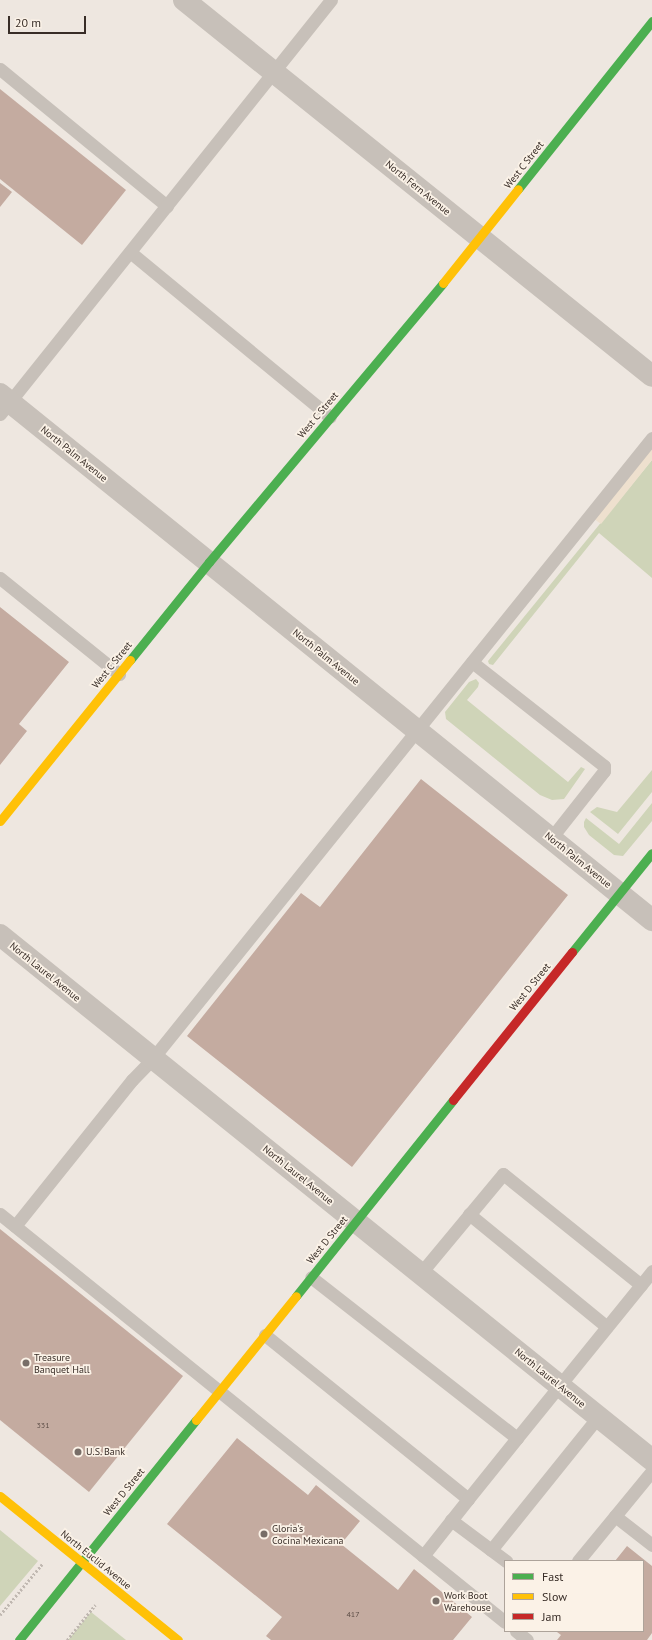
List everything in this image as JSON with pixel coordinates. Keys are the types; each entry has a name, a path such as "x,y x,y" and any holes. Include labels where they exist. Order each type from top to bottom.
{"main road":[{"name":"West C Street","path":"0,821 209,562 480,238 652,21"},
{"name":"West D Street","path":"19,1640 652,854"},
{"name":"North Euclid Avenue","path":"0,1496 178,1640"}],"street":[{"name":"North Fern Avenue","path":"184,0 652,376"},
{"name":"North Palm Avenue","path":"3,403 209,562 652,920"},
{"name":"North Laurel Avenue","path":"0,935 652,1460"}],"lane":[{"path":"3,403 130,252 331,0"},
{"path":"0,69 167,206"},
{"path":"130,252 330,417"},
{"path":"15,1226 132,1080 153,1058 418,731 652,438"},
{"path":"0,578 119,674"},
{"path":"472,662 604,766 604,771 551,838"},
{"path":"420,1274 503,1174 641,1285"},
{"path":"0,1214 504,1621"},
{"path":"469,1214 607,1327"},
{"path":"423,1556 652,1271"},
{"path":"311,1277 517,1438"},
{"path":"264,1335 468,1500"},
{"path":"491,1550 598,1417"},
{"path":"579,1560 652,1471"},
{"path":"615,1516 652,1545"},
{"path":"451,1520 505,1560"}],"path":[{"path":"0,1615 43,1562"},
{"path":"67,1640 96,1604"}],"green space":[{"path":"652,460 652,578 599,533 493,665 489,664 488,661"},
{"path":"476,679 479,683 478,687 467,700 568,782 581,767 585,769 564,799 552,800 540,795 446,719 445,712 469,682"},
{"path":"652,770 652,792 618,834 590,812 597,807 617,812"},
{"path":"652,803 652,821 623,856 614,855 589,835 584,827 586,818 619,844"},
{"path":"0,1530 38,1561 0,1606"},
{"path":"91,1612 126,1640 68,1640"}],"shaded area":[{"path":"652,439 652,460 601,524 590,516"}],"building":[{"path":"0,89 126,190 82,245 0,179"},
{"path":"0,183 12,192 0,207"},
{"path":"0,607 69,662 19,724 27,731 0,765"},
{"path":"421,779 568,895 352,1167 187,1036 301,893 320,907"},
{"path":"0,1229 183,1376 89,1492 0,1420"},
{"name":"Gloria's Cocina Mexicana","path":"237,1438 308,1495 316,1485 360,1521 341,1544 398,1590 414,1569 472,1617 453,1640 271,1640 266,1636 282,1617 167,1524"},
{"path":"627,1546 652,1566 652,1633 647,1640 557,1640 561,1635 557,1632 644,1632 644,1560 616,1560"}],"traffic: fast":[{"path":"518,189 652,21"},
{"path":"130,660 209,562 443,283"},
{"path":"572,952 652,853"},
{"path":"296,1296 453,1100"},
{"path":"19,1640 196,1420"}],"traffic: slow":[{"path":"443,283 518,189"},
{"path":"0,821 130,660"},
{"path":"196,1420 296,1296"},
{"path":"0,1496 178,1640"}],"traffic: jam":[{"path":"453,1100 572,952"}],"place":[{"name":"Treasure Banquet Hall","path":"26,1363"},
{"name":"U.S. Bank","path":"78,1452"},
{"name":"Gloria's Cocina Mexicana","path":"264,1534"},
{"name":"Work Boot Warehouse","path":"436,1601"}]}
